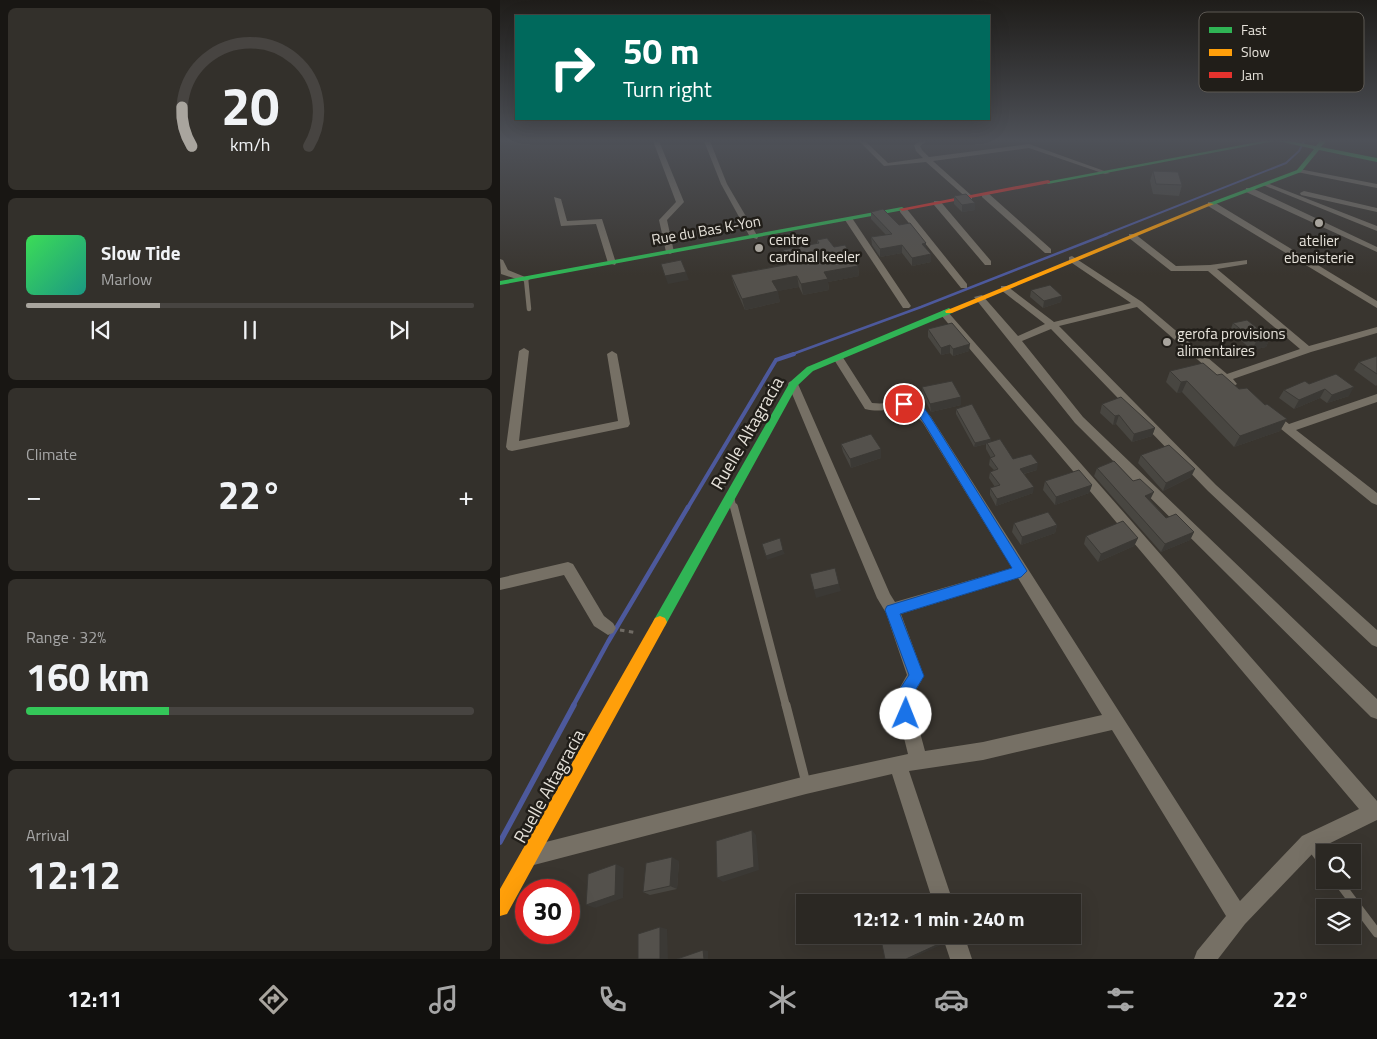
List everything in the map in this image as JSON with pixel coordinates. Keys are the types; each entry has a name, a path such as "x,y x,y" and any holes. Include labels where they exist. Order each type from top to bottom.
{"street":[{"path":"670,252 662,220 680,202 674,186"},
{"path":"725,186 754,237"},
{"path":"956,186 969,198"},
{"name":"Rue du Bas K-Yon","path":"500,283 1036,186"},
{"name":"Ruelle Altagracia","path":"500,907 793,384 810,369 1072,259 1260,186"},
{"path":"1269,186 1377,229"},
{"path":"1273,186 1377,210"},
{"path":"1249,190 1377,250"},
{"path":"984,195 1048,251"},
{"path":"557,199 564,224 599,221 612,263"},
{"path":"938,204 988,263"},
{"path":"1210,204 1377,305"},
{"path":"903,210 964,286"},
{"path":"849,220 906,306"},
{"path":"1132,236 1174,269 1210,268 1244,262"},
{"path":"1072,259 1139,304 1239,390"},
{"path":"500,262 504,272 526,278"},
{"path":"1210,268 1307,350"},
{"path":"1004,288 1052,325 1212,488 1377,640"},
{"path":"978,298 1016,340 1079,420 1377,711"},
{"path":"1016,340 1052,325 1139,304"},
{"path":"944,313 1375,811 1308,843 1238,917 1205,959"},
{"path":"1225,378 1307,350 1377,330"},
{"path":"524,351 506,449 624,424 612,354"},
{"path":"838,358 869,406 912,404 918,408 1238,917"},
{"path":"793,384 884,598 892,610 916,676 902,698 919,761"},
{"path":"1287,429 1377,398"},
{"path":"1260,406 1377,500"},
{"path":"500,584 568,568 599,621 608,628"},
{"path":"892,610 1021,571"},
{"path":"530,856 806,785 898,764 983,751 1115,721"},
{"path":"898,764 940,894"},
{"path":"956,944 961,959"}],"lane":[{"path":"526,278 529,309"},
{"path":"731,496 806,785"},
{"path":"1308,843 1316,853"},
{"path":"1344,889 1377,932"}],"path":[{"path":"608,628 653,636"}],"building":[{"path":"966,194 975,203 962,205 954,196"},
{"path":"883,209 899,225 910,223 926,243 922,244 931,254 912,258 902,245 880,249 871,237 892,234 871,212"},
{"path":"827,238 834,247 845,245 858,266 824,272 828,279 801,284 797,276 772,281 778,291 742,299 731,275 790,264 783,250 819,243 817,240"},
{"path":"681,260 686,272 665,276 661,264"},
{"path":"1050,285 1062,296 1044,301 1031,290"},
{"path":"1247,320 1270,338 1256,342 1233,323"},
{"path":"952,323 970,344 953,349 950,345 941,348 928,329"},
{"path":"1377,356 1377,374 1359,362"},
{"path":"1203,363 1217,375 1222,374 1239,389 1247,388 1265,405 1267,404 1287,419 1240,436 1187,381 1181,382 1170,371"},
{"path":"1336,374 1354,387 1332,395 1325,389 1299,400 1284,390 1305,381 1309,384"},
{"path":"952,381 961,397 930,404 922,387"},
{"path":"1121,397 1155,428 1134,434 1119,415 1115,416 1102,404"},
{"path":"972,404 991,439 975,443 956,409"},
{"path":"871,434 881,449 850,459 841,444"},
{"path":"1000,439 1013,459 1031,454 1038,463 1020,469 1034,487 997,499 990,488 1000,485 990,472 998,469 990,458 995,456 987,443"},
{"path":"1169,445 1195,469 1166,483 1141,455"},
{"path":"1114,461 1133,481 1140,479 1154,492 1145,496 1166,518 1176,514 1194,532 1165,544 1097,468"},
{"path":"1079,470 1092,485 1056,497 1045,481"},
{"path":"1048,512 1057,525 1022,537 1014,523"},
{"path":"1123,521 1138,538 1101,554 1086,536"},
{"path":"780,538 783,550 766,556 762,544"},
{"path":"835,568 839,584 814,590 810,574"},
{"path":"752,830 754,867 717,878 716,841"},
{"path":"672,857 670,886 643,892 646,863"},
{"path":"616,864 615,895 586,905 588,874"},
{"path":"660,927 660,959 638,959 638,934"},
{"path":"882,944 939,944 906,959 885,959"},
{"path":"703,950 704,959 677,959"}],"waterway":[{"path":"1104,235 1228,186"},
{"path":"790,355 921,307 1107,234"},
{"path":"687,509 776,360 794,354"},
{"path":"573,706 608,642 688,507"},
{"path":"500,842 574,705"}],"traffic: fast":[{"path":"1211,204 1260,186"},
{"path":"500,283 902,209"},
{"path":"660,622 793,384 810,369 949,311"}],"traffic: slow":[{"path":"949,311 1211,204"},
{"path":"500,907 660,622"}],"traffic: jam":[{"path":"902,209 1028,186"}],"place":[{"name":"atelier ebenisterie","path":"1319,223"},
{"name":"centre cardinal keeler","path":"759,248"},
{"name":"gerofa provisions alimentaires","path":"1167,342"}],"route":[{"path":"904,404 912,404 918,408 928,420 1021,571 892,610 916,676 902,698 906,714"}]}
